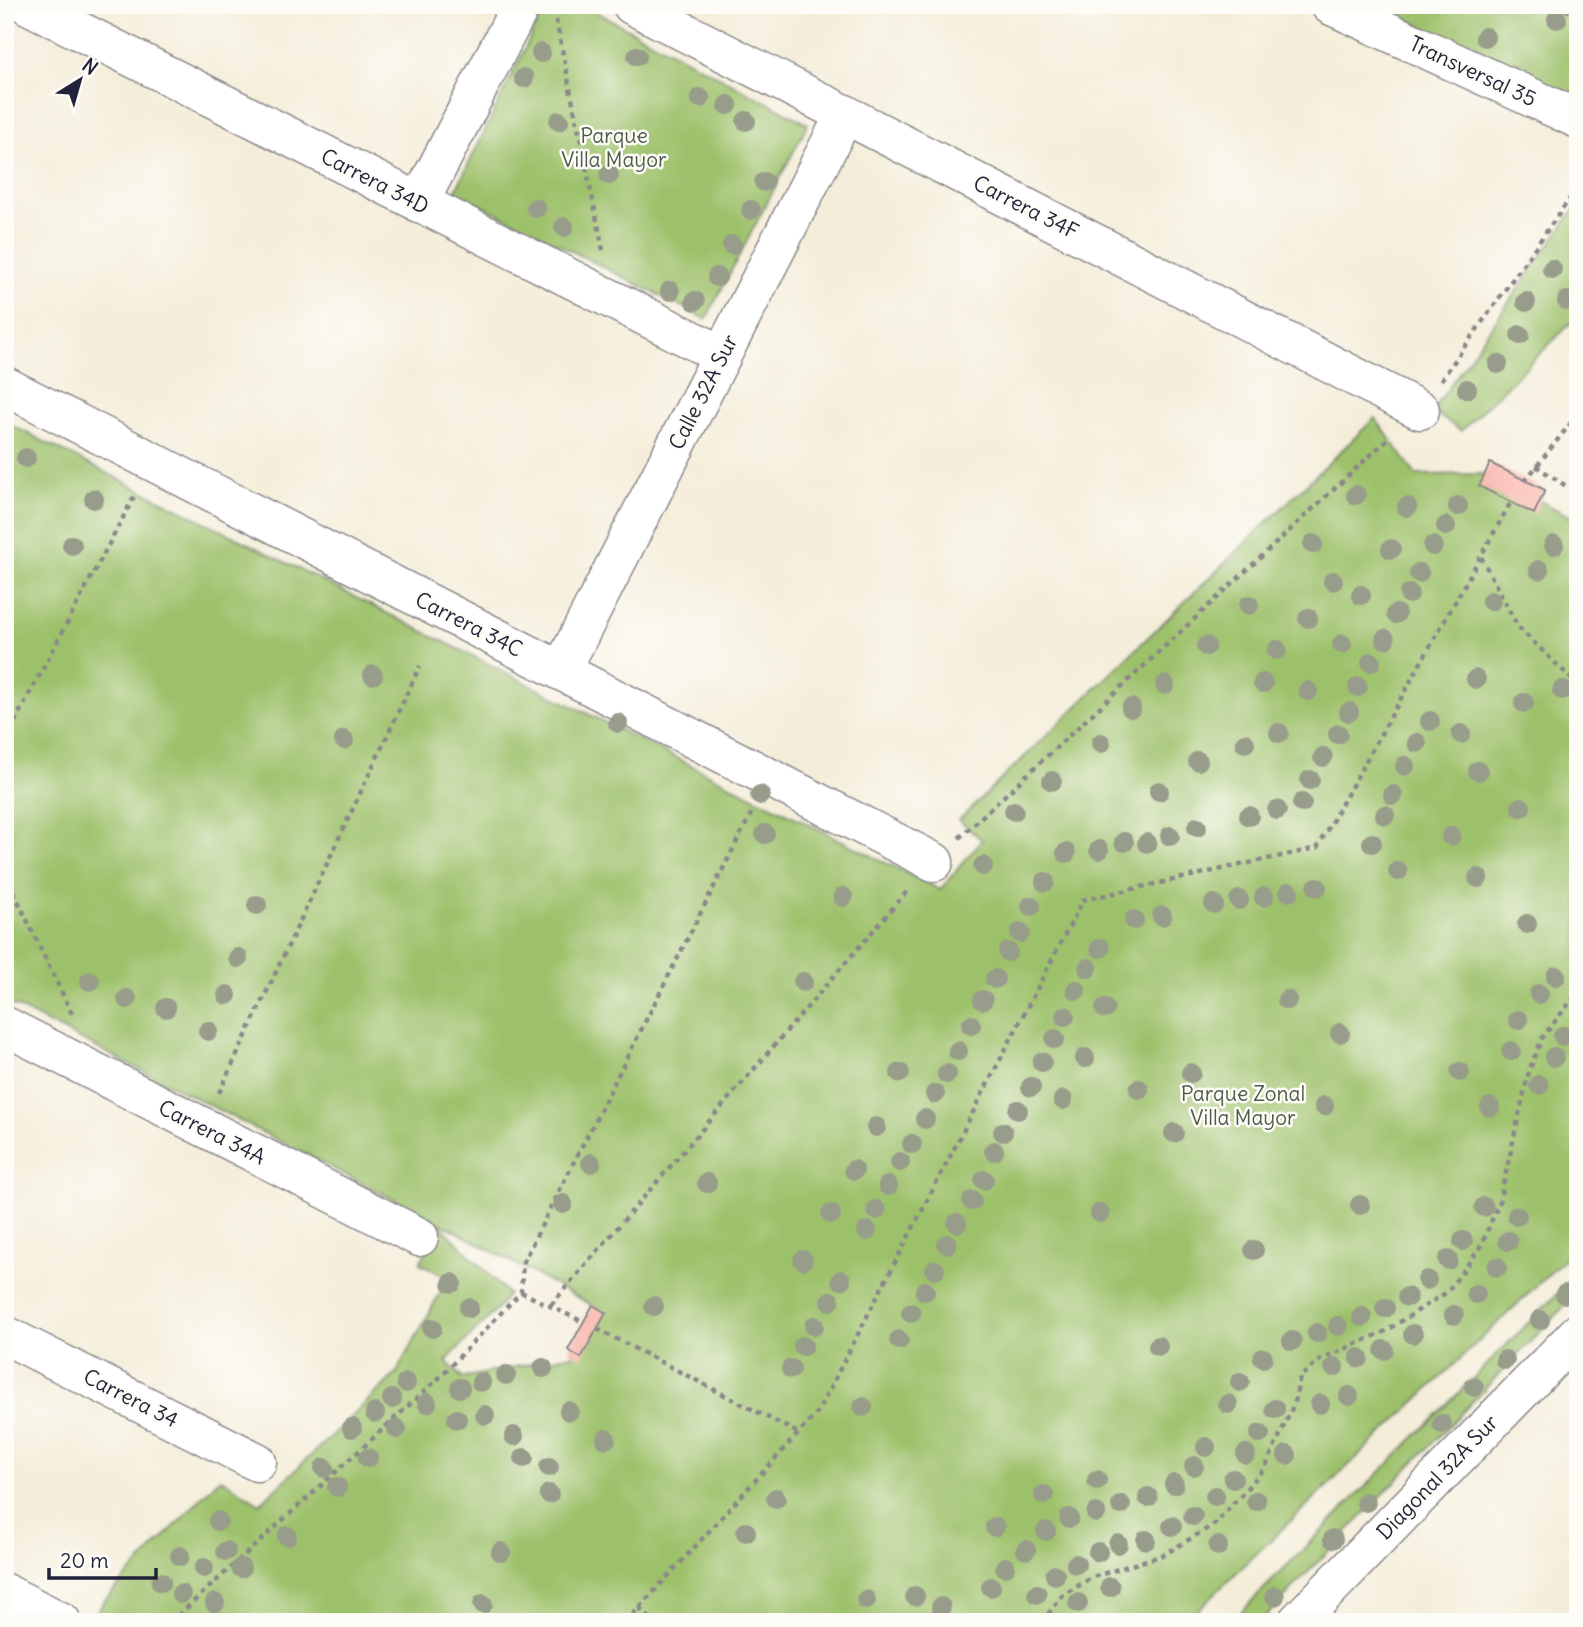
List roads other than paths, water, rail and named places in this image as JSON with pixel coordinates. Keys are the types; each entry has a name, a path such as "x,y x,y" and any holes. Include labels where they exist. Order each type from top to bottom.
{"street":[{"name":"Carrera 34D","path":"28,5 722,355"},
{"path":"419,203 520,5"},
{"name":"Carrera 34F","path":"632,5 1420,410"},
{"name":"Transversal 35","path":"1330,5 1578,119"},
{"name":"Calle 32A Sur","path":"561,671 845,114"},
{"name":"Carrera 34C","path":"5,386 933,862"},
{"name":"Carrera 34A","path":"5,1026 419,1237"},
{"name":"Diagonal 32A Sur","path":"1297,1622 1578,1333"},
{"name":"Carrera 34","path":"5,1335 257,1462"},
{"path":"5,1593 62,1622"}],"park label":[{"name":"Parque Villa Mayor","path":"614,147"},
{"name":"Parque Zonal Villa Mayor","path":"1243,1105"}]}
